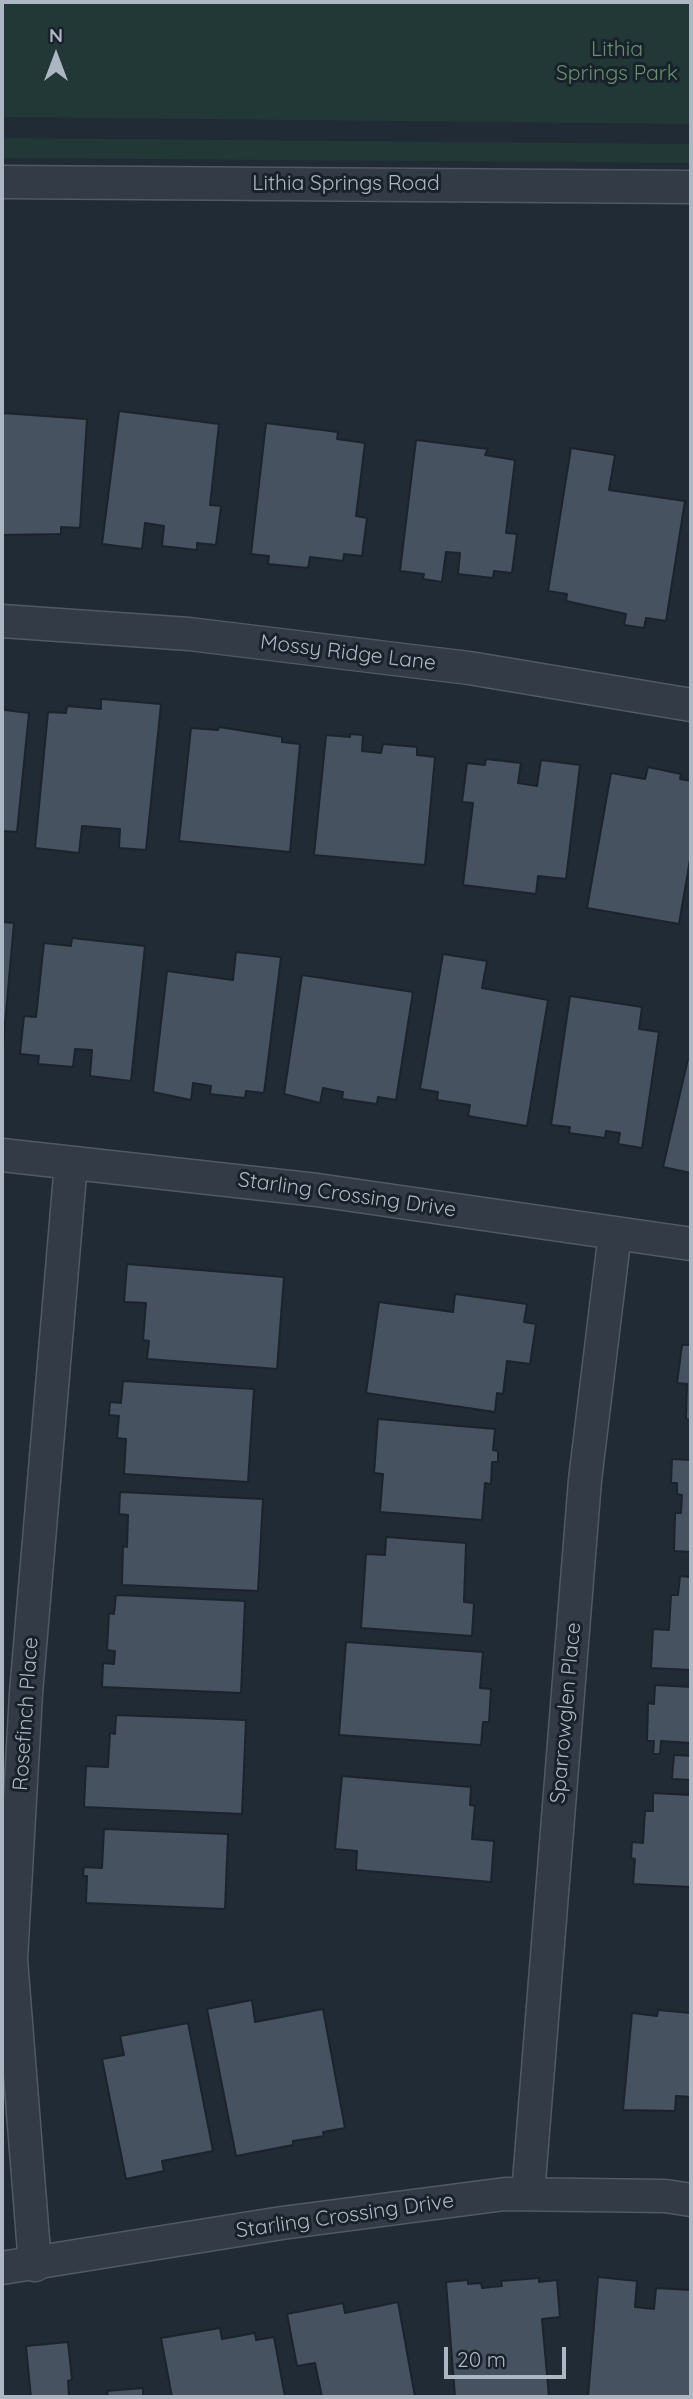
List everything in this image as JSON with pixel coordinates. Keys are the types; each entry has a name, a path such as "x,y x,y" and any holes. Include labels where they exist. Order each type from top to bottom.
{"street":[{"name":"Lithia Springs Road","path":"2,182 691,187"},
{"name":"Mossy Ridge Lane","path":"2,621 189,634 469,667 691,705"},
{"name":"Starling Crossing Drive","path":"2,1155 317,1190 691,1244"},
{"name":"Rosefinch Place","path":"34,2265 11,1959 14,1694 71,1163"},
{"name":"Sparrowglen Place","path":"528,2194 584,1493 615,1233"},
{"name":"Starling Crossing Drive","path":"2,2269 282,2223 505,2194 665,2196 691,2200"}],"green space":[{"name":"Lithia Springs Park","path":"2,2 691,2 691,124 2,117"},
{"path":"2,138 691,144 691,163 2,158"}],"building":[{"path":"119,411 219,424 210,505 221,506 216,545 197,543 197,550 162,546 164,526 145,523 142,549 102,544"},
{"path":"2,413 87,419 80,528 61,527 61,534 2,535"},
{"path":"266,423 338,432 337,439 365,443 356,516 367,518 362,556 344,554 343,561 310,557 308,568 268,564 269,556 251,554"},
{"path":"416,440 488,449 485,455 515,460 506,533 517,534 512,573 494,571 493,578 458,574 460,553 446,552 442,582 423,579 424,574 400,571"},
{"path":"571,448 615,455 609,490 685,501 666,621 646,618 644,628 624,625 626,614 566,601 567,594 548,591"},
{"path":"101,699 161,704 146,850 119,848 120,829 82,826 79,853 35,848 48,712 66,713 67,706 101,709"},
{"path":"2,706 5,710 29,713 17,832 2,831"},
{"path":"219,727 282,737 282,742 300,744 290,852 179,841 191,728 218,730"},
{"path":"350,734 363,735 362,751 381,753 383,744 417,747 417,755 435,757 425,865 314,855 326,735 350,737"},
{"path":"486,759 521,763 518,783 537,786 541,760 580,765 566,879 538,876 536,894 463,885 473,803 462,802 467,763 485,765"},
{"path":"648,767 681,774 680,779 691,781 691,854 679,924 587,908 611,773 645,779"},
{"path":"2,922 14,923 2,1057"},
{"path":"72,938 145,946 131,1081 90,1076 92,1050 75,1049 73,1067 38,1064 39,1056 20,1054 24,1016 36,1017 44,943 71,946"},
{"path":"236,952 281,957 264,1093 246,1091 245,1098 210,1094 211,1086 193,1083 191,1100 153,1092 167,971 233,980"},
{"path":"443,954 487,961 482,988 548,1000 527,1126 468,1116 470,1105 437,1100 438,1092 420,1089"},
{"path":"302,975 413,992 396,1100 378,1097 377,1104 342,1099 343,1092 323,1088 320,1103 284,1094"},
{"path":"570,996 642,1007 639,1029 659,1032 642,1148 618,1144 620,1133 606,1131 605,1138 569,1133 570,1127 551,1125"},
{"path":"688,1059 691,1059 691,1173 663,1167"},
{"path":"127,1264 284,1277 277,1369 147,1359 149,1341 143,1340 146,1303 124,1302"},
{"path":"455,1294 527,1304 524,1322 536,1324 530,1364 507,1361 503,1394 497,1393 495,1412 366,1393 379,1302 453,1312"},
{"path":"682,1345 691,1345 691,1420 686,1419 687,1384 677,1383"},
{"path":"123,1381 254,1389 248,1482 124,1474 126,1439 117,1438 119,1416 109,1415 110,1402 121,1403"},
{"path":"378,1419 495,1429 493,1450 498,1451 498,1462 492,1462 491,1484 485,1483 482,1520 380,1512 383,1474 374,1473"},
{"path":"672,1459 691,1460 691,1552 674,1551 675,1513 681,1513 682,1495 677,1494 677,1483 671,1483"},
{"path":"120,1492 263,1499 258,1591 122,1585 123,1546 127,1547 128,1515 119,1514"},
{"path":"386,1537 466,1543 464,1602 474,1603 472,1636 361,1628 366,1554 385,1555"},
{"path":"680,1576 691,1577 691,1670 651,1668 653,1629 669,1630 671,1595 678,1595"},
{"path":"116,1595 245,1601 241,1693 102,1687 103,1663 114,1664 115,1651 107,1650 109,1613 114,1614"},
{"path":"346,1642 483,1652 480,1688 491,1689 489,1722 483,1722 481,1745 339,1735"},
{"path":"655,1685 691,1687 691,1743 661,1741 660,1754 653,1754 654,1741 647,1741 648,1703 654,1704"},
{"path":"116,1715 246,1720 242,1814 84,1807 86,1766 108,1767 110,1733 115,1734"},
{"path":"674,1755 691,1756 691,1780 672,1779"},
{"path":"342,1776 471,1787 470,1805 475,1806 472,1839 494,1841 491,1882 356,1870 357,1851 335,1849"},
{"path":"653,1793 691,1795 691,1887 633,1884 635,1859 631,1858 632,1842 643,1843 645,1811 653,1811"},
{"path":"104,1829 228,1834 225,1909 86,1903 87,1876 83,1876 84,1867 102,1868"},
{"path":"252,2000 255,2022 323,2009 345,2128 323,2132 324,2136 293,2141 293,2145 236,2156 207,2009"},
{"path":"658,2010 691,2013 691,2097 676,2096 675,2111 623,2110 632,2013 657,2016"},
{"path":"188,2023 213,2151 162,2161 164,2171 126,2179 102,2059 124,2055 120,2036"},
{"path":"598,2277 637,2281 635,2307 654,2309 656,2288 691,2290 690,2397 588,2397"},
{"path":"539,2278 539,2282 557,2280 560,2317 542,2319 549,2397 455,2397 446,2282 468,2280 468,2284 481,2283 482,2288 502,2286 501,2281"},
{"path":"398,2302 415,2397 322,2397 315,2363 297,2366 287,2314 343,2303 345,2313"},
{"path":"220,2328 222,2339 255,2333 256,2340 274,2337 285,2397 172,2397 161,2338"},
{"path":"68,2342 72,2380 68,2381 69,2397 31,2397 26,2346"},
{"path":"143,2388 143,2397 108,2397 107,2391"}]}
